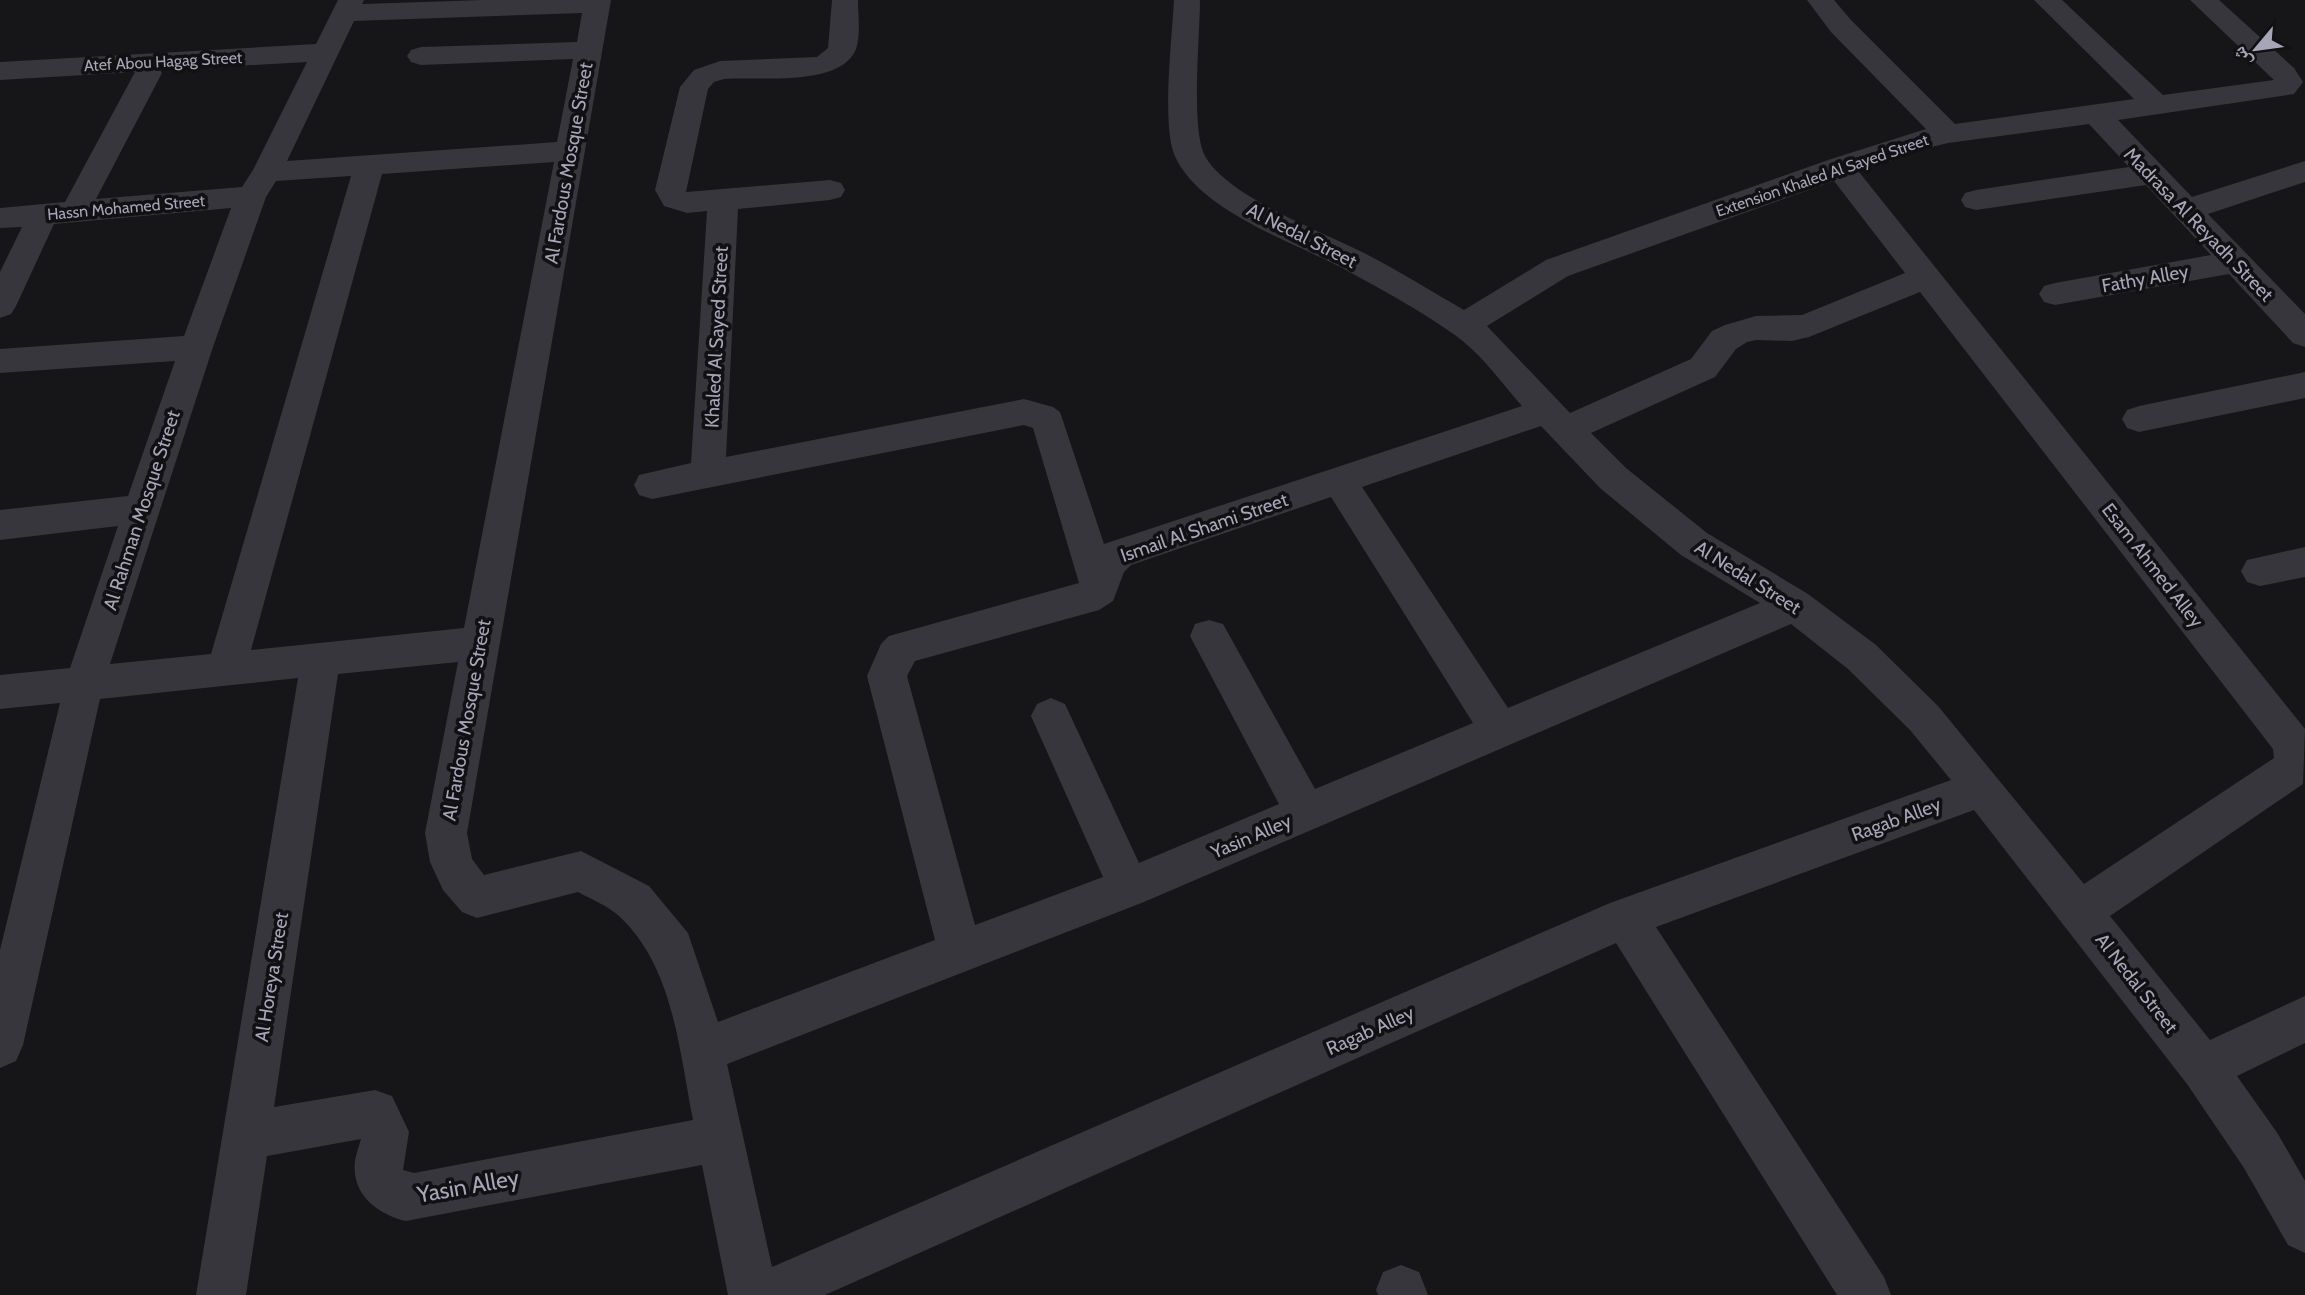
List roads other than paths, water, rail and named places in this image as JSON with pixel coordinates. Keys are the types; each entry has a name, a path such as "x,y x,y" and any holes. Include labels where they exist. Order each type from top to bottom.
{"street":[{"path":"830,190 688,203 671,195 696,82 705,75 719,71 817,66 834,59 843,48 845,0"},
{"name":"Al Nedal Street","path":"1187,0 1183,128 1189,154 1205,179 1232,200 1356,262 1464,325 1486,343 1556,421 1613,478 1694,544 1795,605 1862,657 1924,718 2081,911 2203,1068 2261,1151 2305,1228"},
{"path":"1820,0 1841,26 1948,134"},
{"path":"2048,0 2156,105"},
{"name":"Extension Khaled Al Sayed Street","path":"1464,325 1557,268 1916,141 2094,112 2284,88 2289,82 2284,74 2203,0"},
{"path":"348,7 597,2"},
{"name":"Al Fardous Mosque Street","path":"597,2 446,833 448,858 459,880 477,897 581,871 634,901 673,948 693,1010 753,1295"},
{"name":"Al Rahman Mosque Street","path":"0,1045 11,953 84,683 195,347 259,184 348,7"},
{"path":"421,56 589,50"},
{"name":"Atef Abou Hagag Street","path":"0,71 326,52"},
{"path":"75,211 148,73"},
{"name":"Madrasa Al Reyadh Street","path":"2094,112 2236,262 2293,306 2305,335"},
{"name":"Hassn Mohamed Street","path":"0,218 75,211 259,184 370,163 570,151"},
{"path":"226,669 370,163"},
{"name":"Esam Ahmed Alley","path":"1839,167 2285,732 2295,754 2295,764 2289,771 2081,911"},
{"path":"2186,210 2305,172"},
{"path":"1976,200 2153,174"},
{"name":"Khaled Al Sayed Street","path":"708,474 723,200"},
{"path":"0,306 43,214"},
{"name":"Fathy Alley","path":"2055,294 2236,262"},
{"name":"Ismail Al Shami Street","path":"1100,590 1107,567 1118,554 1339,480 1556,421 1703,368 1724,340 1737,333 1756,328 1792,329 1809,326 1925,277"},
{"path":"0,361 195,347"},
{"path":"2139,419 2305,385"},
{"path":"652,485 1024,412 1033,413 1048,421 1100,590 1086,599 915,643 903,648 890,666 887,676 960,952"},
{"path":"1339,480 1500,730"},
{"path":"0,525 141,509"},
{"path":"2260,571 2305,562"},
{"name":"Yasin Alley","path":"701,1051 1129,888 1795,605"},
{"path":"1209,636 1306,813"},
{"path":"0,692 480,643"},
{"name":"Al Horeya Street","path":"221,1295 321,659"},
{"path":"1051,716 1129,888"},
{"name":"Ragab Alley","path":"767,1295 1625,918 1982,788"},
{"path":"1625,918 1866,1295"},
{"path":"2203,1068 2305,1019"},
{"name":"Yasin Alley","path":"245,1136 375,1113 385,1132 379,1158 382,1184 390,1193 401,1197 428,1195 720,1138"}]}
